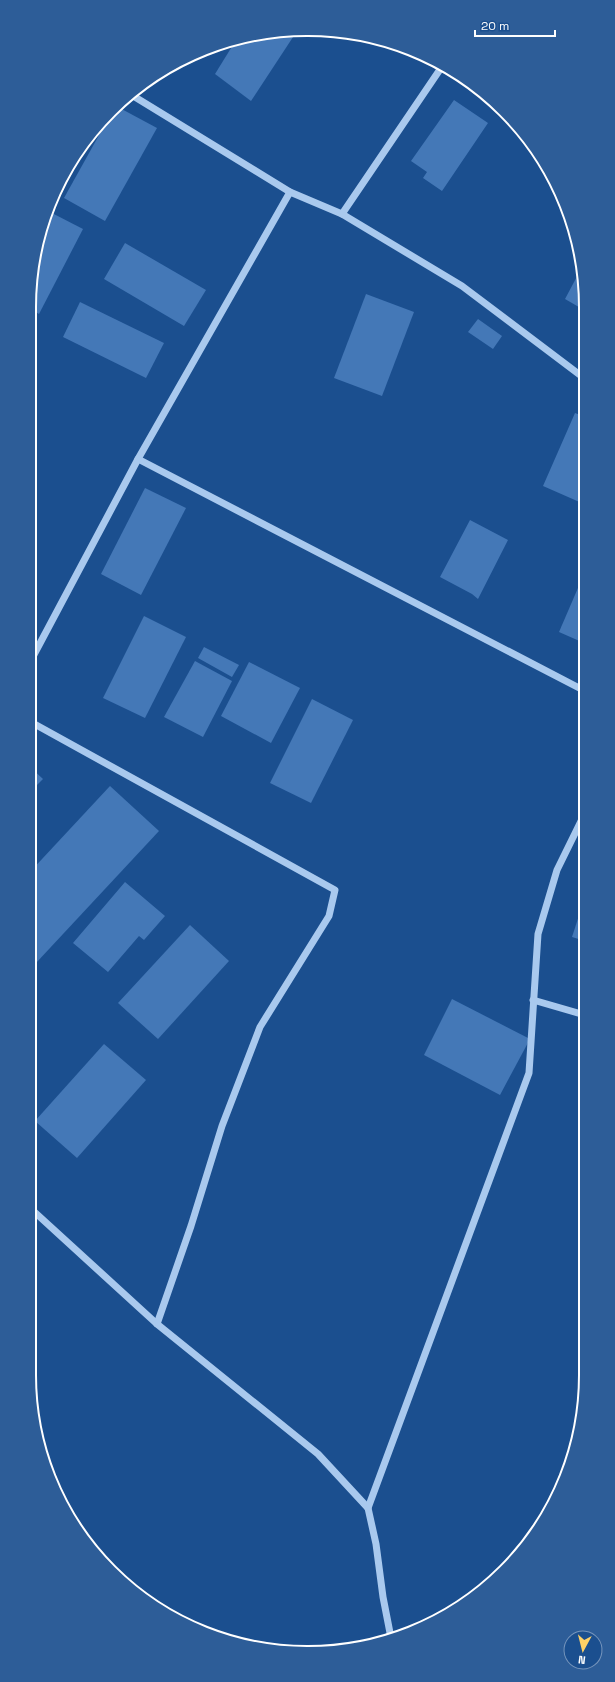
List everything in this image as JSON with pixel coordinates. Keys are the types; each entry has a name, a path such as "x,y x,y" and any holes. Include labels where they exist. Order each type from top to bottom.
{"street":[{"path":"342,214 440,70"},
{"path":"135,97 290,192 342,214 462,286 579,374"},
{"path":"36,651 138,459 290,192"},
{"path":"138,459 579,688"},
{"path":"36,725 335,890 329,916 260,1027 222,1126 191,1226 157,1324"},
{"path":"368,1508 529,1072 538,934 557,870 579,825"},
{"path":"533,1000 579,1013"},
{"path":"36,1213 157,1324 318,1454 368,1508 376,1544 383,1597 390,1633"}],"building":[{"path":"293,37 251,101 215,74 232,46 272,38"},
{"path":"454,100 488,123 442,191 423,178 427,172 411,161"},
{"path":"122,109 157,128 105,221 64,198 103,128"},
{"path":"53,213 83,229 39,314 36,312 38,272 45,237"},
{"path":"125,243 206,290 184,326 104,279"},
{"path":"577,276 579,307 565,299"},
{"path":"366,294 414,312 382,396 334,378"},
{"path":"80,302 164,343 146,378 63,337"},
{"path":"478,319 502,336 493,349 468,332"},
{"path":"575,413 579,414 579,502 543,486"},
{"path":"145,488 186,508 141,595 101,574"},
{"path":"470,520 508,540 478,599 472,594 440,577"},
{"path":"579,586 579,641 559,632"},
{"path":"144,616 186,637 145,718 103,698"},
{"path":"204,647 239,665 232,677 198,658"},
{"path":"195,661 232,681 203,737 164,717"},
{"path":"249,662 300,688 271,743 221,716"},
{"path":"312,699 353,720 311,803 270,783"},
{"path":"36,772 43,779 36,786"},
{"path":"110,786 159,831 36,963 36,865"},
{"path":"125,882 165,916 144,940 139,936 108,972 73,943"},
{"path":"579,915 579,939 572,937"},
{"path":"190,925 229,961 158,1039 118,1003"},
{"path":"452,999 530,1039 500,1095 424,1055"},
{"path":"104,1044 146,1080 77,1158 36,1122 36,1120"}]}
